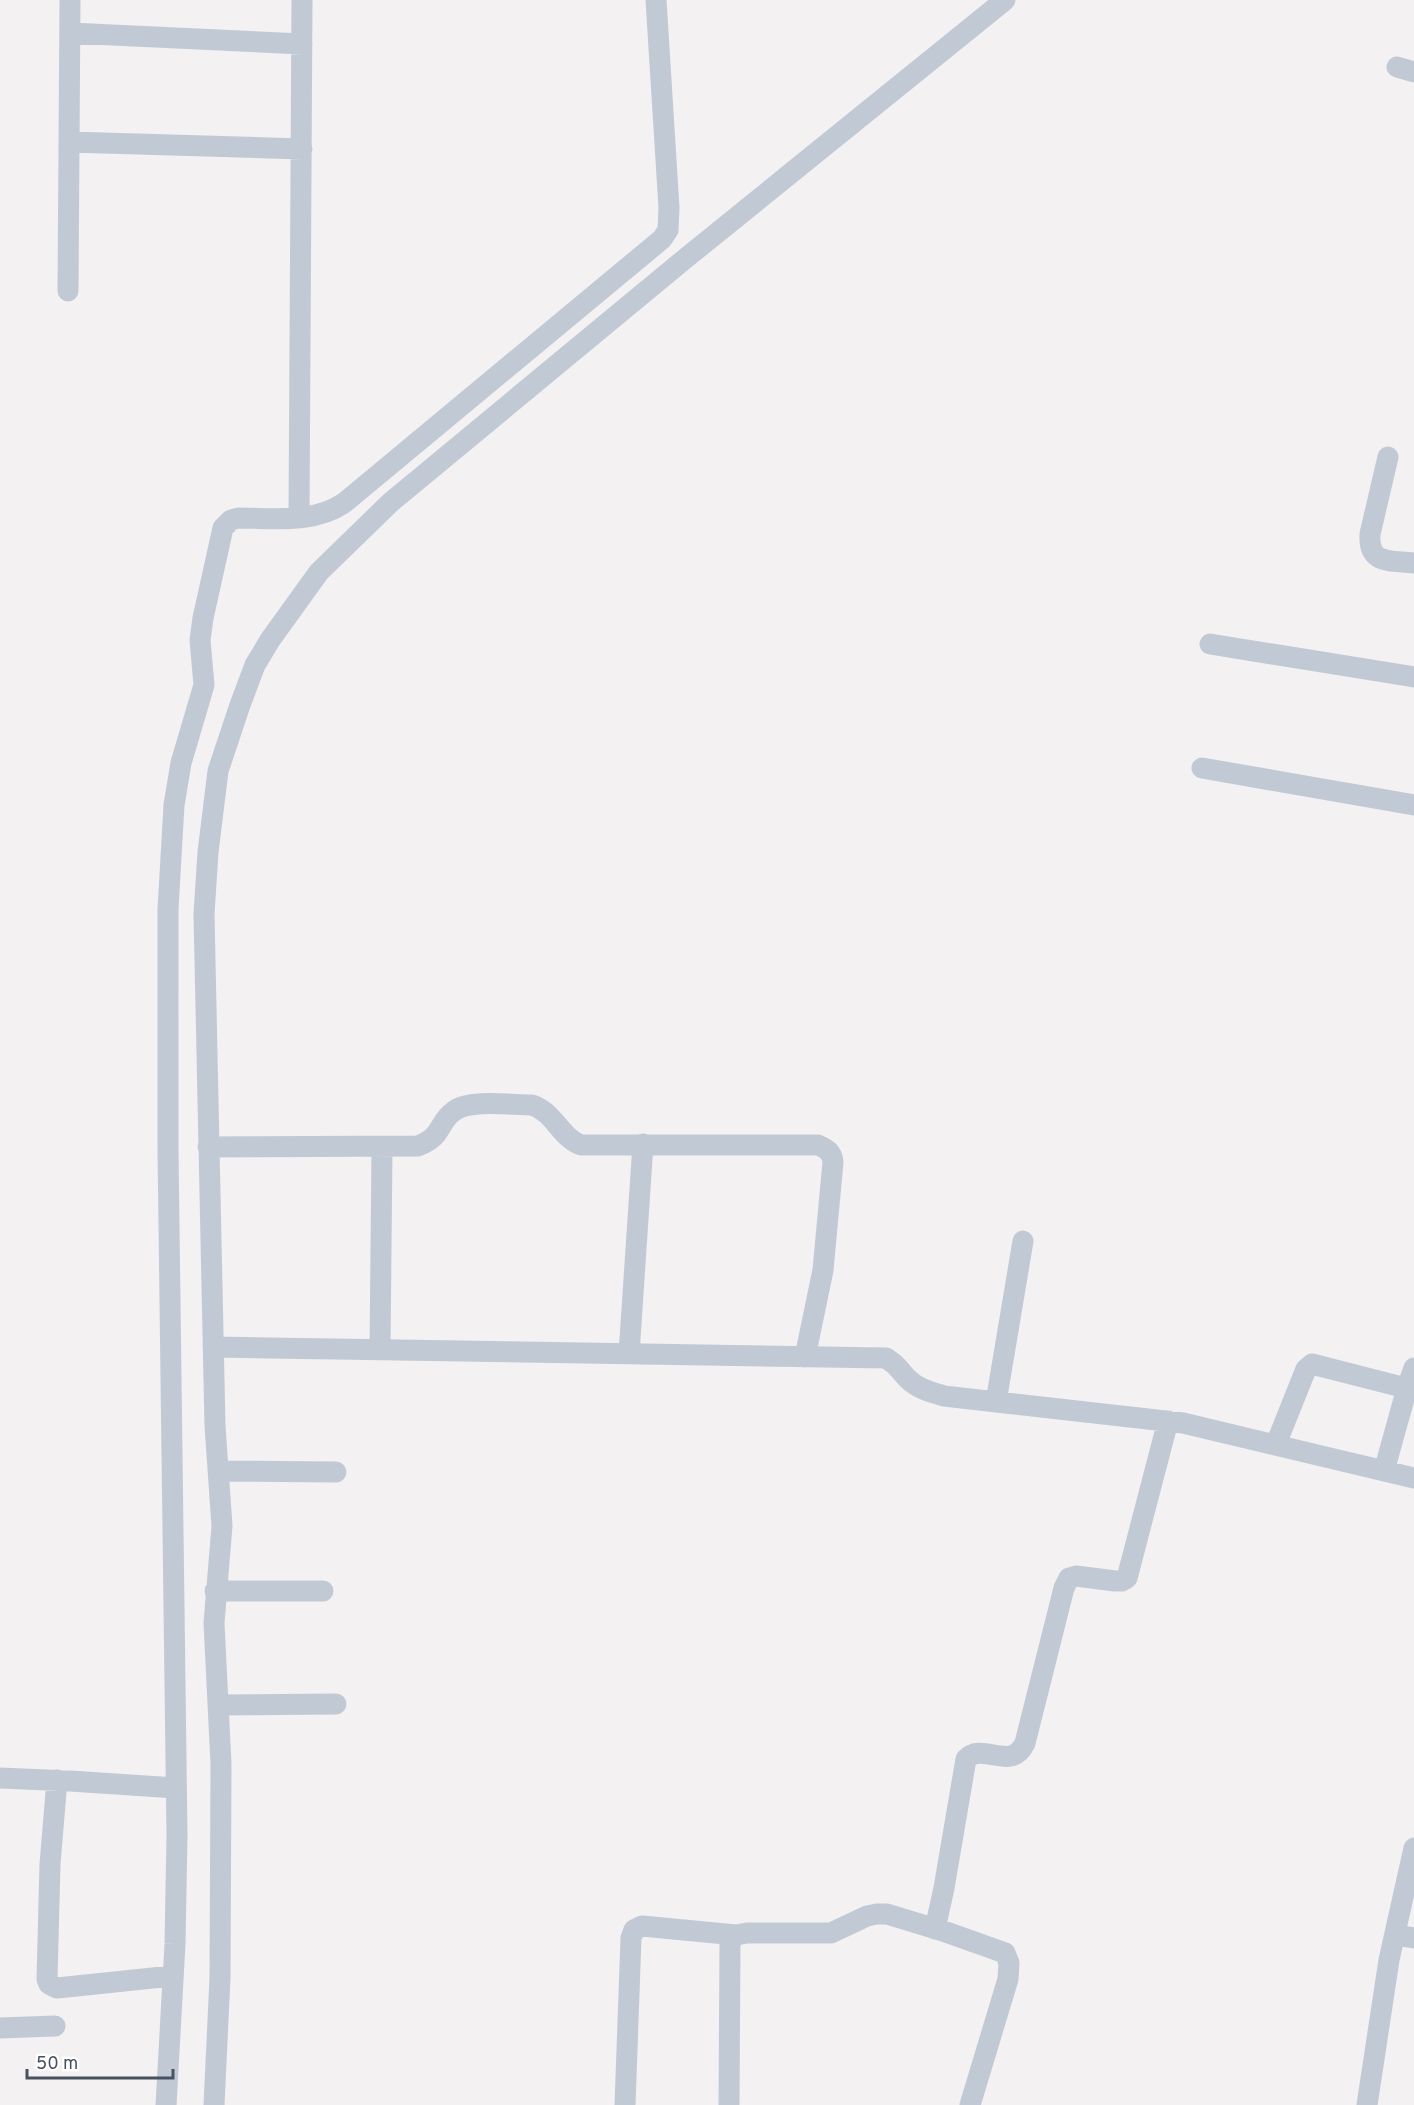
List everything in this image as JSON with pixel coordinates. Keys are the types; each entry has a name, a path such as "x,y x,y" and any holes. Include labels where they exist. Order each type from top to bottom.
{"street":[{"path":"68,291 70,0"},
{"path":"299,518 302,0"},
{"path":"166,2105 177,1846 168,1149 168,909 174,805 181,764 204,685 201,629 223,528 231,520 237,518 299,518 320,515 344,503 662,238 669,222 669,208 656,0"},
{"path":"214,2105 220,1978 221,1764 214,1623 222,1526 214,1426 204,914 218,771 247,685 255,665 290,610 319,572 391,502 668,273 1005,0"},
{"path":"70,33 302,44"},
{"path":"69,142 302,149"},
{"path":"1388,457 1369,546 1372,553 1383,559 1414,563"},
{"path":"1210,644 1414,677"},
{"path":"1202,768 1414,805"},
{"path":"208,1147 418,1146 434,1138 452,1112 460,1107 474,1104 532,1105 540,1108 566,1137 581,1145 818,1145 832,1155 833,1162 825,1254 805,1357"},
{"path":"629,1354 643,1144"},
{"path":"380,1350 382,1147"},
{"path":"996,1401 1023,1241"},
{"path":"213,1347 886,1358 898,1365 908,1379 922,1389 944,1396 1168,1421 1215,1429 1414,1478"},
{"path":"1276,1444 1306,1369 1312,1364 1410,1389"},
{"path":"1384,1471 1410,1389 1414,1368"},
{"path":"935,1929 966,1759 974,1754 1010,1756 1021,1751 1025,1743 1064,1588 1070,1578 1076,1576 1122,1581 1126,1578 1168,1421"},
{"path":"219,1471 336,1472"},
{"path":"215,1591 323,1591"},
{"path":"218,1705 336,1704"},
{"path":"0,1778 176,1788"},
{"path":"57,1780 50,1864 47,1979 49,1984 57,1988 172,1976"},
{"path":"1368,2105 1404,1936 1414,1848"},
{"path":"625,2105 631,1938 634,1930 642,1926 736,1935 747,1933 819,1935 831,1933 877,1914 887,1914 1005,1953 1009,1963 1008,1979 970,2105"},
{"path":"729,2105 729,1952 730,1942 736,1935"},
{"path":"0,2028 55,2026"}]}
